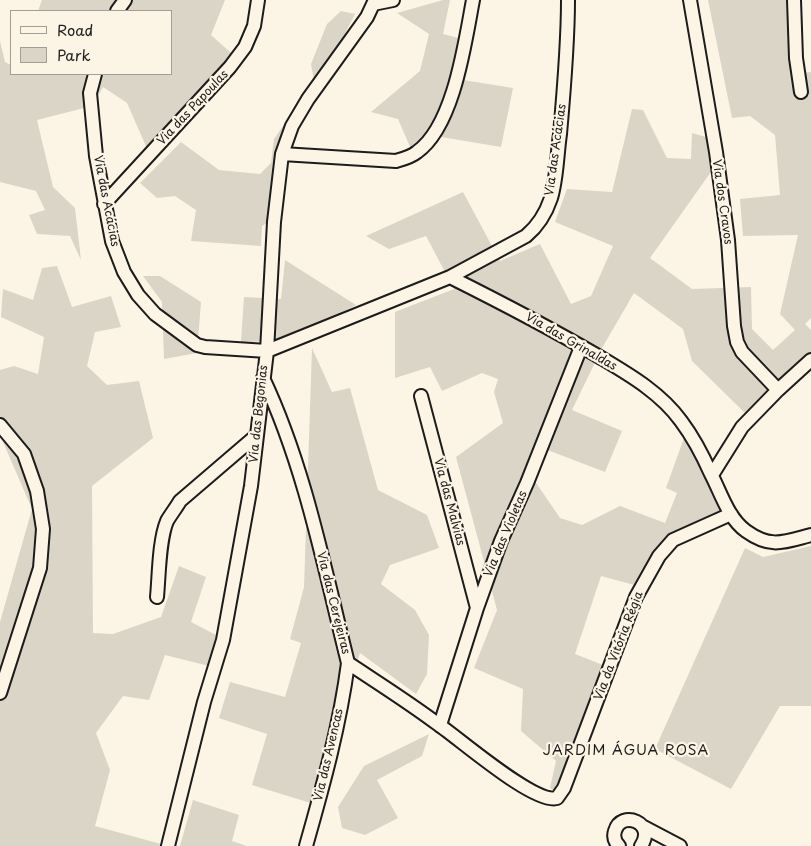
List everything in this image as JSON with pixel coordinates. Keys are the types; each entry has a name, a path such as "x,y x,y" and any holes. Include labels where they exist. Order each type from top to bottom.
{"street":[{"name":"Via das Papoulas","path":"104,204 230,67 246,47 254,26 258,0"},
{"path":"374,2 393,0"},
{"path":"282,154 396,161 405,159 417,152 427,143 438,127 447,105 458,75 473,0"},
{"name":"Via das Acácias","path":"450,278 526,236 537,227 551,198 556,172 566,74 568,0"},
{"name":"Via dos Cravos","path":"690,0 712,124 728,240 734,326 737,342 742,352 778,390"},
{"path":"794,0 796,58 801,92"},
{"name":"Via das Begonias","path":"168,846 204,702 223,640 250,495 266,351 274,222 282,154 292,126 308,99 367,17 374,2"},
{"name":"Via das Acácias","path":"95,75 90,93 96,156 104,204 112,241 124,272 138,295 155,314 197,345 266,351"},
{"path":"266,351 450,278"},
{"name":"Via das Grinaldas","path":"450,278 516,310 581,346 641,383 668,406 681,420 693,438 731,514 744,530 756,538 777,544 811,536"},
{"name":"Via das Violetas","path":"440,725 477,608 501,541 528,483 581,346"},
{"path":"712,475 742,427 811,360"},
{"name":"Via das Cerejeiras","path":"263,378 275,405 305,496 348,663 440,725 516,782 534,793 553,799 561,795 564,788"},
{"name":"Via das Malvias","path":"421,396 477,608"},
{"path":"0,425 24,454 38,491 43,528 40,568 0,693"},
{"path":"157,597 166,523 180,501 257,435"},
{"name":"Via da Vitória Régia","path":"564,788 636,597 659,556 674,540 731,514"},
{"name":"Via das Avencas","path":"306,846 333,743 348,663"},
{"path":"619,846 614,839 614,834 619,824 623,821 633,820 680,846"},
{"path":"642,826 645,833 643,845"}],"green space":[{"path":"42,0 225,0 211,35 239,60 149,153 127,103 103,87 92,106 37,120 53,187 75,208 81,260 70,236 37,234 29,215 45,210 36,191 0,182 0,41 5,62 10,64 10,75 172,75 172,10 38,10"},
{"path":"443,0 450,0 443,34 466,40 457,79 513,88 501,147 435,136 414,156 398,119 371,112 420,71 429,34 397,13"},
{"path":"708,0 786,0 795,74 811,72 811,318 805,324 811,330 811,356 749,417 692,361 683,329 634,293 602,348 572,410 622,431 605,472 537,446 528,471 560,518 582,525 620,506 665,523 677,493 666,488 685,435 725,511 671,537 638,586 601,576 575,654 608,667 561,795 550,788 556,761 521,731 523,689 474,668 497,610 456,457 503,423 494,392 498,379 482,373 442,391 430,367 395,378 395,312 454,289 426,236 389,249 366,236 463,192 500,261 540,244 571,304 591,296 613,246 555,222 567,189 612,192 632,109 643,110 667,158 691,159 692,133 706,137 718,162 650,258 692,289 751,287 752,329 773,350 795,330 780,314 798,235 743,236 740,199 780,195 775,135 750,116 732,118"},
{"path":"341,11 355,14 328,67 300,108 273,219 262,226 261,246 191,241 196,210 175,196 157,198 140,183 181,142 219,170 260,174 271,163 274,139 314,81 311,64 327,24"},
{"path":"285,260 356,305 285,341 241,342 244,297 281,299"},
{"path":"57,266 72,307 111,296 121,327 95,332 87,366 107,385 139,381 153,438 92,486 93,633 113,634 161,617 179,566 206,577 191,622 216,635 209,666 165,655 149,700 123,696 96,733 110,770 95,826 161,844 161,846 0,846 0,622 32,509 0,435 0,370 14,366 38,374 44,337 1,317 3,289 33,300 42,268"},
{"path":"143,276 160,276 201,302 197,353 164,359 162,302"},
{"path":"312,348 332,392 350,388 378,490 427,515 439,548 390,565 381,584 415,610 429,635 427,674 416,694 360,653 314,804 252,785 267,734 219,718 230,682 285,697 301,643 290,639 304,587"},
{"path":"811,546 811,706 780,706 731,789 655,749 745,548 763,557"},
{"path":"429,734 422,756 377,780 398,818 365,835 342,828 338,807 364,766"},
{"path":"193,800 239,815 232,841 247,846 180,846"}],"district":[{"name":"JARDIM ÁGUA ROSA","path":"626,751"}]}
